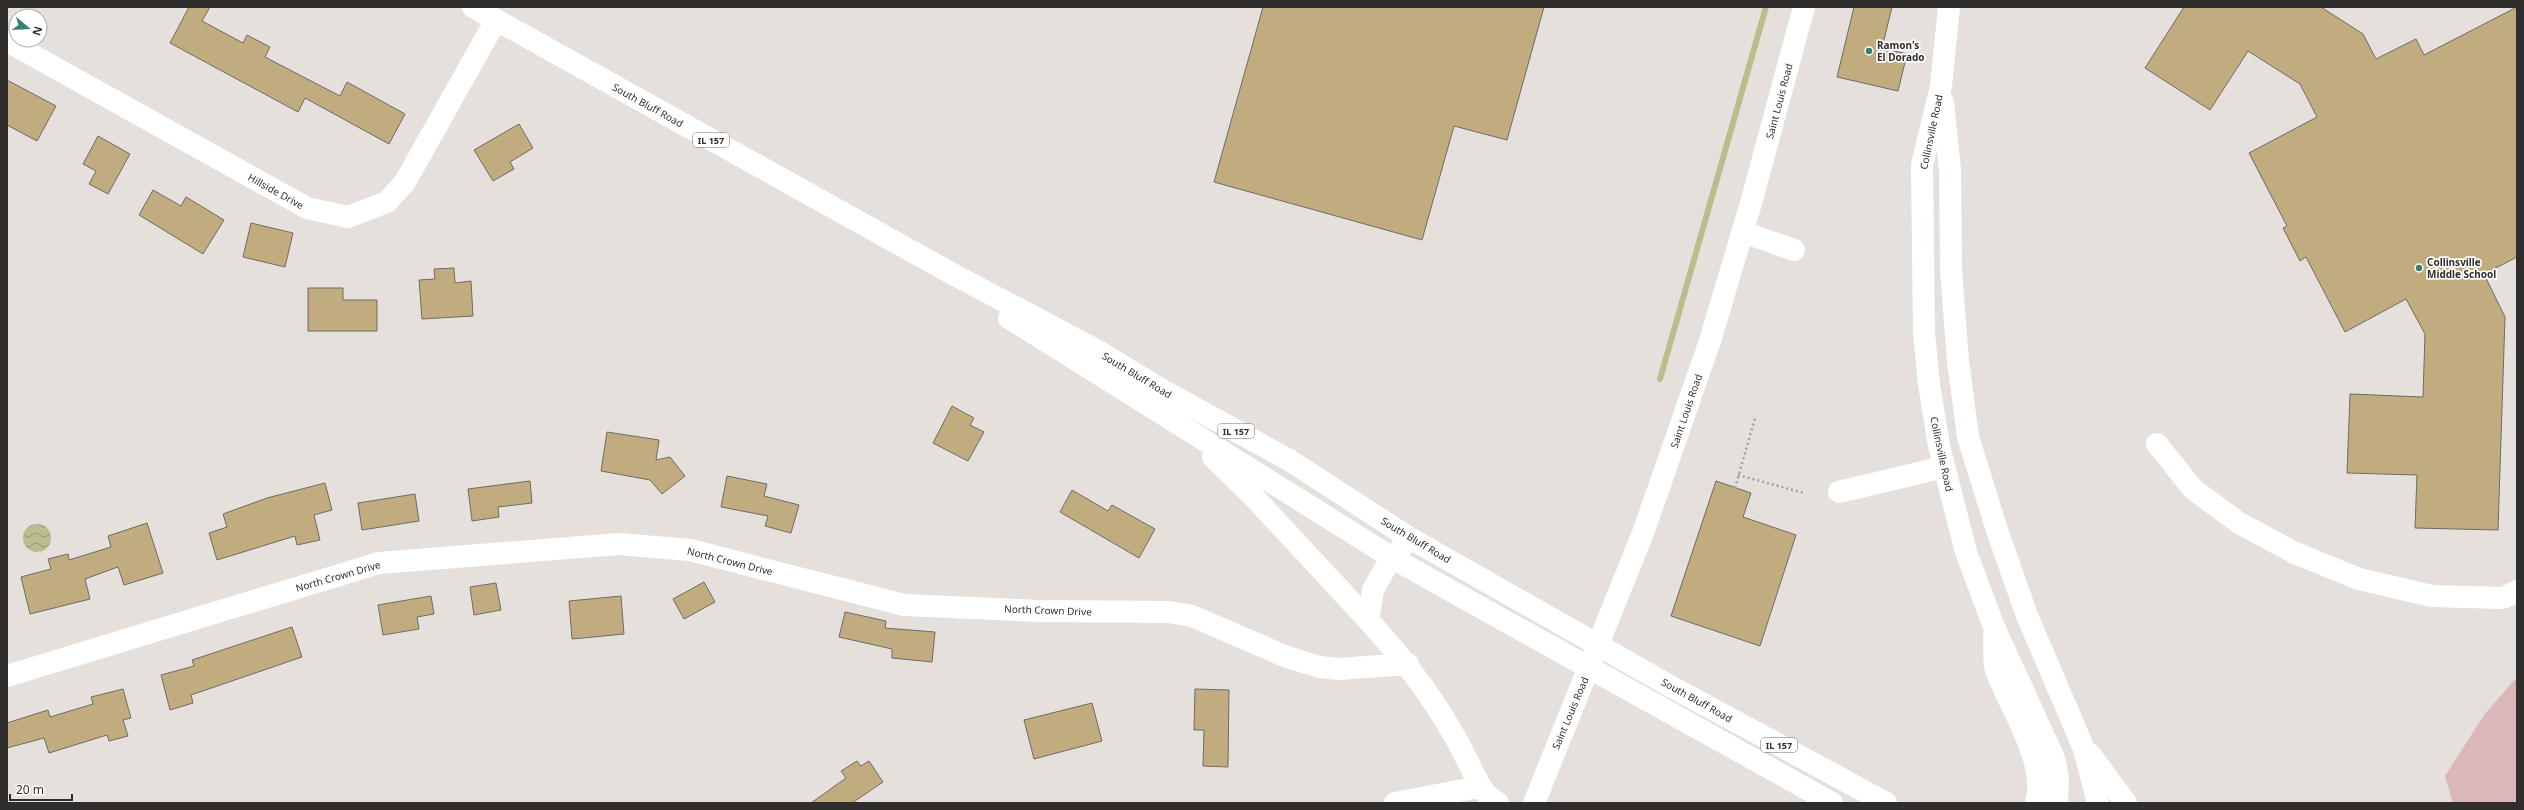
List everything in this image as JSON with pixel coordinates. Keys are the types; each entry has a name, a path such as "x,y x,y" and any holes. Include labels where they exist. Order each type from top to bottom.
{"main road":[{"name":"South Bluff Road","path":"473,7 949,272 1098,351 1162,390 1289,460 1408,537 1672,687 1886,803"},
{"name":"Saint Louis Road","path":"1534,803 1614,609 1660,487 1710,341 1743,232 1804,7"},
{"name":"Collinsville Road","path":"1949,7 1941,86 1922,165 1921,226 1926,347 1937,438 1966,552 1994,627 2054,758 2058,777 2058,803"},
{"name":"Hillside Drive","path":"7,41 307,208 348,217 387,202 405,182 496,20"},
{"name":"Collinsville Road","path":"1941,86 1950,170 1952,270 1958,361 1968,437 2026,613 2080,740 2098,803"},
{"path":"1743,232 1794,250"},
{"name":"South Bluff Road","path":"949,272 1018,325 1172,419 1394,559 1832,803"},
{"path":"1172,419 1252,495 1408,664 1458,740 1479,795"},
{"path":"2157,444 2194,489 2239,523 2295,553 2352,576 2432,596 2503,598 2517,591"},
{"path":"1838,492 1975,460"},
{"path":"1368,620 1373,590 1384,570 1394,559 1408,537"},
{"name":"North Crown Drive","path":"7,676 379,563 619,544 690,550 904,605 1040,611 1169,612 1192,616 1287,657 1320,667 1338,669 1408,664"},
{"path":"1994,627 1995,668 2020,721 2034,761 2038,796 2036,803"},
{"path":"2080,740 2126,803"},
{"path":"1395,803 1479,795 1498,803"}],"path":[{"path":"1735,488 1755,418"},
{"path":"1738,475 1804,492"}],"shaded area":[{"path":"2517,677 2517,803 2453,803 2445,776 2484,715"}],"water":[{"path":"37,524 43,525 47,528 50,532 50,544 47,548 43,551 37,552 31,551 27,548 24,544 23,538 24,532 27,528 31,525"}],"building":[{"path":"189,7 210,7 202,21 243,43 247,35 270,47 265,57 340,96 347,82 405,114 389,144 305,98 298,112 170,43"},
{"path":"1263,7 1544,7 1507,140 1454,126 1422,240 1214,182"},
{"name":"Ramon's El Dorado","path":"1854,7 1892,7 1882,48 1907,54 1898,91 1837,77"},
{"name":"Collinsville Middle School","path":"2184,7 2321,7 2363,34 2376,59 2416,39 2424,55 2517,7 2517,257 2484,274 2505,317 2498,530 2415,528 2417,475 2347,473 2350,394 2423,397 2425,334 2406,299 2345,332 2306,257 2300,261 2283,228 2287,226 2249,153 2317,117 2300,84 2248,51 2210,110 2145,68"},
{"path":"7,80 56,106 37,141 7,125"},
{"path":"519,124 533,148 510,162 514,169 493,181 474,150"},
{"path":"98,136 130,154 108,194 89,184 96,171 83,164"},
{"path":"153,190 181,206 186,197 224,220 203,254 139,215"},
{"path":"251,223 293,233 285,267 243,257"},
{"path":"454,268 455,283 471,281 473,316 422,319 419,280 435,279 434,269"},
{"path":"308,288 343,288 343,300 377,300 377,331 308,331"},
{"path":"952,406 974,418 970,425 984,432 968,461 933,443"},
{"path":"607,432 659,440 656,460 670,457 685,476 662,494 650,480 601,471"},
{"path":"727,476 767,484 764,496 799,505 791,533 765,526 768,516 721,507"},
{"path":"530,481 532,503 498,507 499,517 472,521 468,489"},
{"path":"1716,481 1751,493 1743,517 1796,535 1760,646 1671,616"},
{"path":"325,483 332,510 314,515 320,540 297,545 295,536 217,560 209,533 227,527 223,514 267,498"},
{"path":"1072,490 1108,511 1112,505 1155,529 1139,558 1060,512"},
{"path":"415,494 419,521 362,530 358,503"},
{"path":"147,523 163,573 124,585 118,567 85,579 90,599 30,614 21,577 51,569 48,559 68,554 69,560 111,547 108,536"},
{"path":"704,582 715,602 684,619 673,599"},
{"path":"496,583 501,610 474,615 470,587"},
{"path":"431,596 434,614 417,617 419,629 383,635 378,605"},
{"path":"621,596 624,634 572,639 569,601"},
{"path":"845,612 886,621 885,628 935,632 932,662 892,658 892,649 839,637"},
{"path":"292,627 302,657 191,695 193,703 170,710 161,675 194,666 192,660"},
{"path":"123,689 131,718 123,720 128,736 109,741 107,735 49,753 44,738 7,748 7,723 48,710 50,717 93,704 91,697"},
{"path":"1195,689 1229,690 1228,767 1203,766 1204,730 1194,730"},
{"path":"1092,703 1102,741 1034,759 1024,720"},
{"path":"857,761 861,766 869,761 883,782 852,803 811,803 846,778 841,771"}],"waterway":[{"path":"1660,379 1766,7"}],"place":[{"name":"Ramon's El Dorado","path":"1869,51"},
{"name":"Collinsville Middle School","path":"2419,268"}]}
